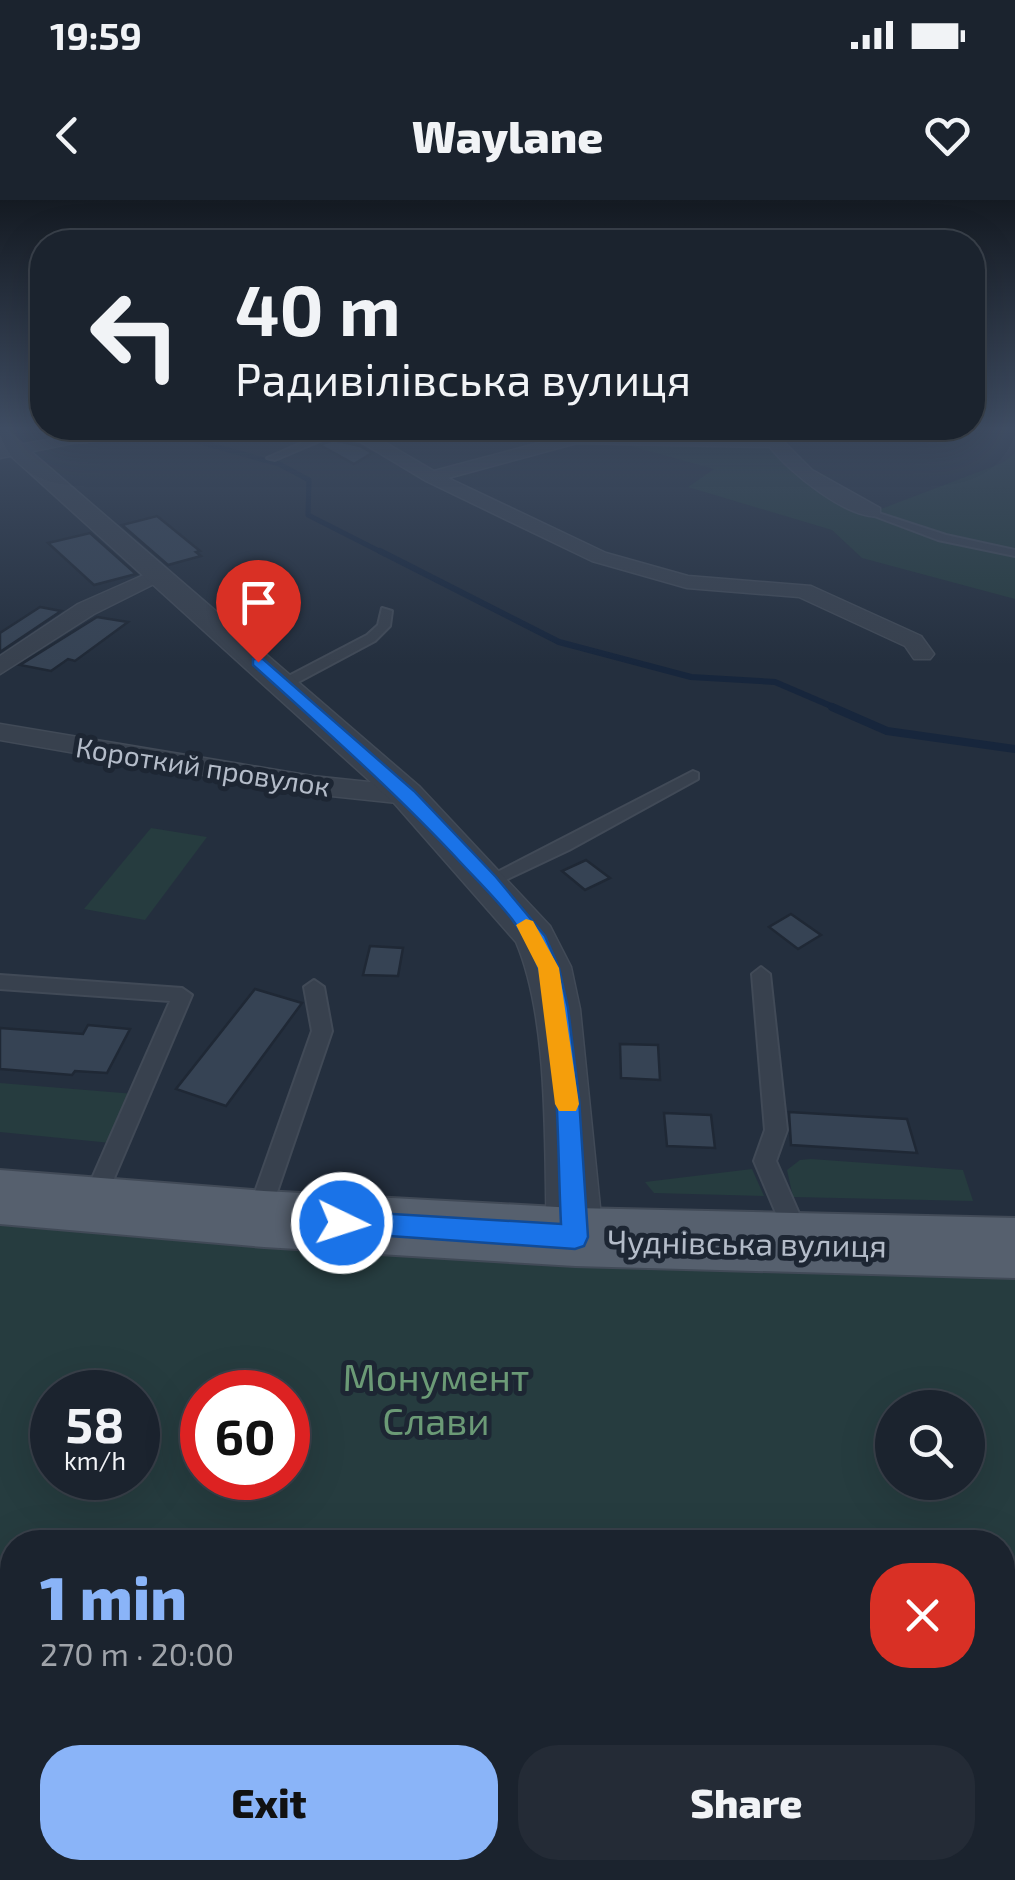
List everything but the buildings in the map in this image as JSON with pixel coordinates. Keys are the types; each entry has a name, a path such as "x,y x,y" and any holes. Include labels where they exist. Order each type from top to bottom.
{"main road":[{"name":"Чуднівська вулиця","path":"0,1175 574,1226 789,1218 1015,1225"},
{"name":"Чуднівська вулиця","path":"0,1197 264,1219 574,1226 1015,1248"}],"street":[{"path":"77,508 408,795 535,936 548,968 567,1098 574,1226"},
{"path":"498,508 599,557 687,582 804,591 913,641 922,654"},
{"path":"866,508 873,512"},
{"path":"0,667 86,609 154,576"},
{"name":"Короткий провулок","path":"0,732 312,785 408,795"}],"lane":[{"path":"873,512 924,534 1015,553"},
{"path":"284,684 371,638 384,626 386,611"},
{"path":"489,881 564,846 693,776"},
{"path":"760,974 776,1130 765,1161 789,1218"},
{"path":"0,982 182,995 100,1183"},
{"path":"265,1196 322,1031 314,988"}],"green space":[{"path":"760,508 867,508 873,512 882,508 1015,508 1015,599 862,558 832,530"},
{"path":"151,828 207,837 145,920 84,909"},
{"path":"0,1083 135,1094 111,1143 0,1132"},
{"path":"800,1160 963,1170 973,1201 793,1197 787,1170"},
{"path":"752,1169 764,1196 654,1193 645,1182"},
{"name":"Монумент Слави","path":"0,1218 1015,1273 1015,1530 0,1530"}],"waterway":[{"path":"308,508 308,515 385,554"},
{"path":"380,551 559,642 691,677 775,682 838,709"},
{"path":"832,707 887,731 1015,749"}],"slow traffic":[{"path":"526,925 535,936 548,968 557,1008 567,1104"}],"route":[{"path":"258,662 408,795 489,881 535,936 548,968 557,1008 575,1237 342,1223"}]}
